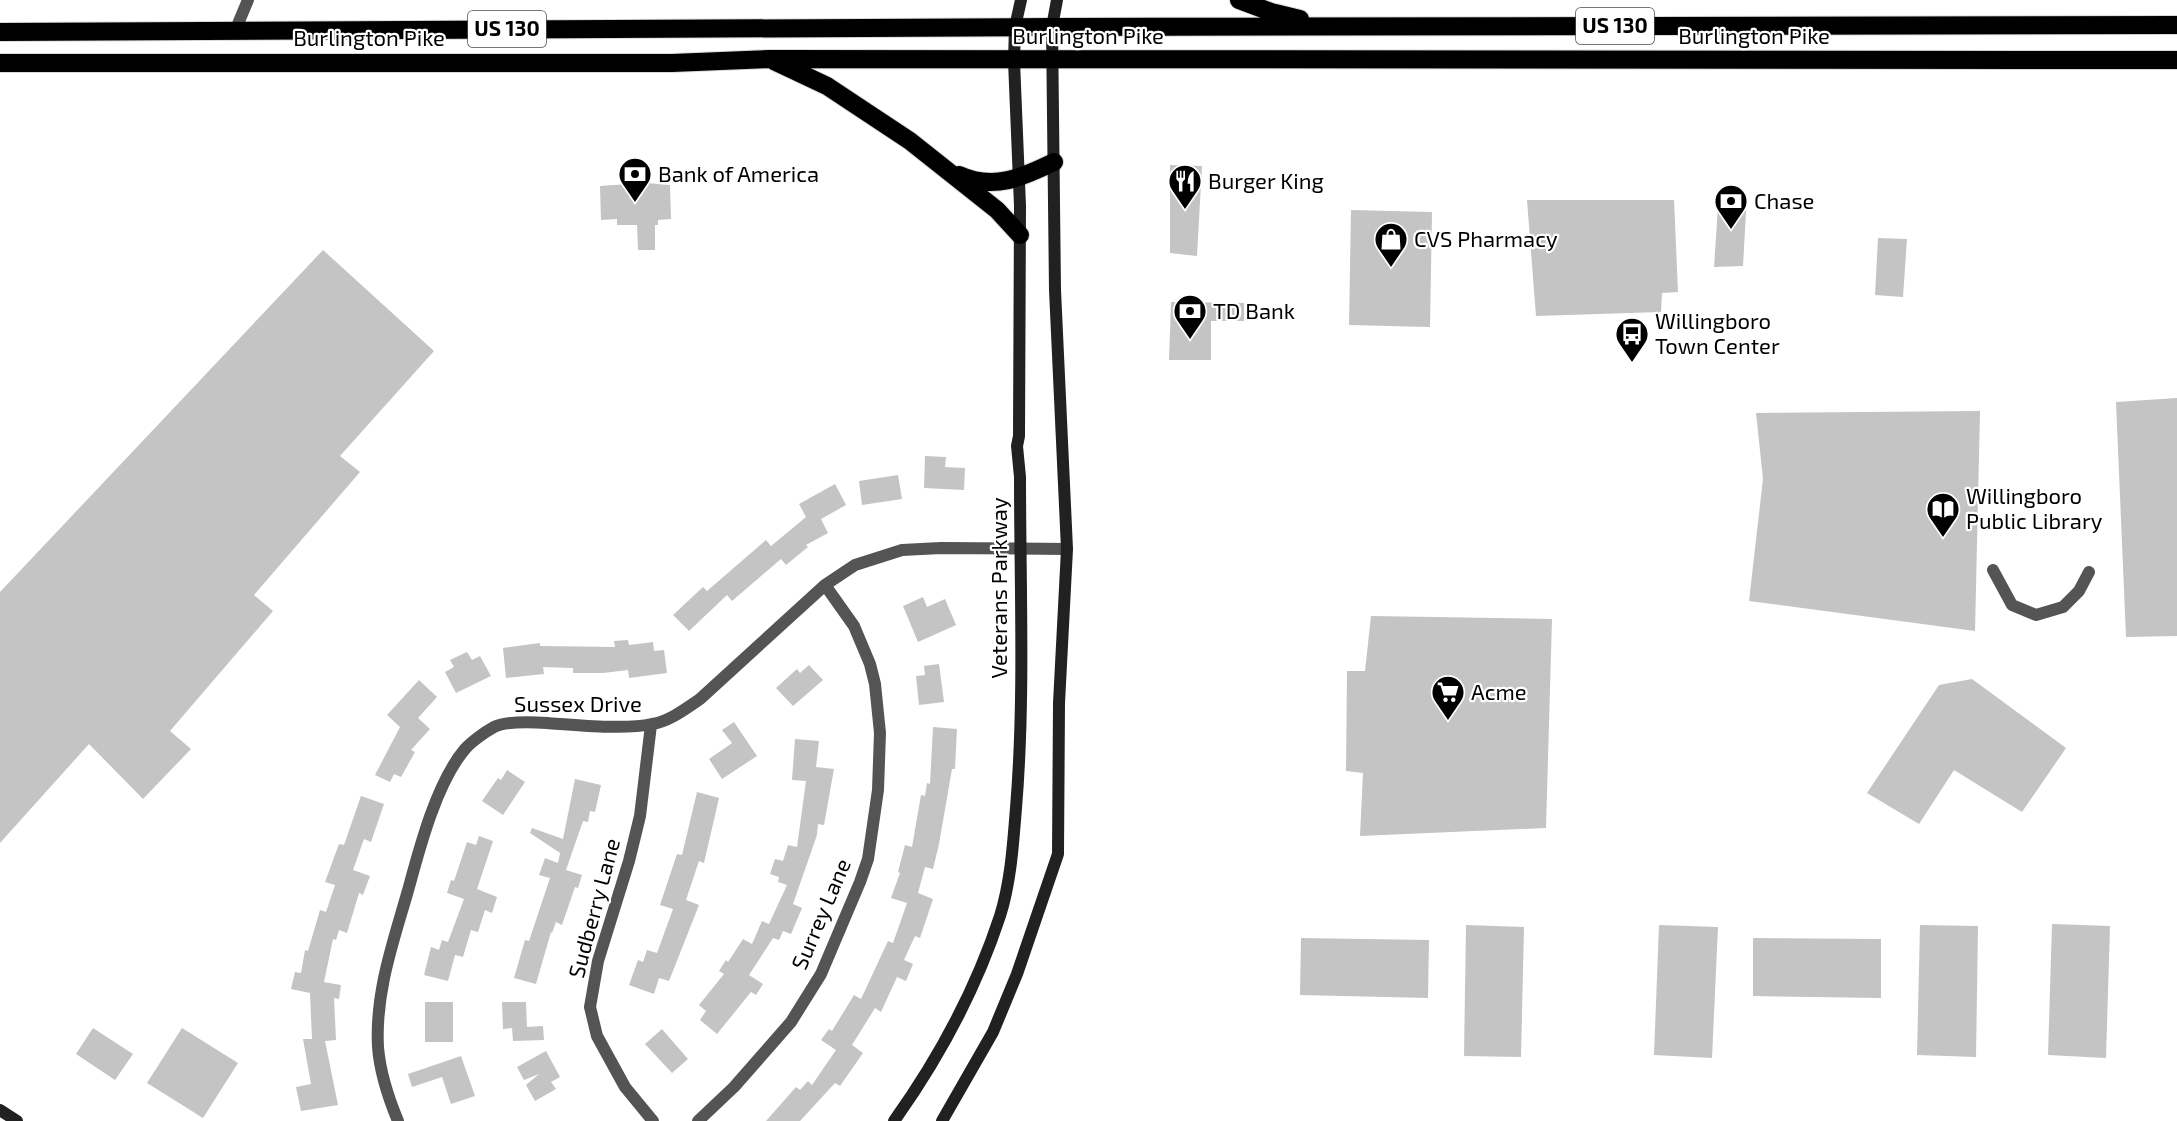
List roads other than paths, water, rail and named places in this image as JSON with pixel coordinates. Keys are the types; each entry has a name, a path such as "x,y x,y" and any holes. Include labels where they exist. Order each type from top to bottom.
{"highway":[{"path":"1239,0 1271,12 1334,26"},
{"name":"Burlington Pike","path":"0,33 1015,27 2177,25"},
{"name":"Burlington Pike","path":"0,63 672,63 770,59 1014,61 2177,60"},
{"path":"770,59 836,92 883,122 947,169 997,210 1020,235"},
{"path":"947,169 976,181 988,182 1020,178 1054,162"}],"main road":[{"name":"Veterans Parkway","path":"894,1121 922,1082 965,1002 1000,915 1010,871 1019,746 1020,477 1017,446 1019,436 1020,178 1014,61 1015,27 1021,0"},
{"path":"942,1121 993,1032 1017,974 1058,854 1059,703 1067,549 1055,290 1053,27 1057,0"},
{"path":"0,1110 17,1121"}],"street":[{"path":"235,31 248,0"},
{"name":"Sussex Drive","path":"398,1121 386,1092 378,1047 379,1001 420,847 447,777 465,748 495,727 528,722 651,725 677,714 700,699 825,585 855,565 902,550 1067,549"},
{"path":"1993,570 2012,605 2036,615 2063,607 2079,591 2089,572"},
{"name":"Surrey Lane","path":"698,1121 734,1087 791,1022 829,958 868,859 878,790 880,733 875,684 870,664 854,626 825,585"},
{"name":"Sudberry Lane","path":"651,725 640,816 629,861 598,961 590,1007 597,1036 625,1087 652,1121"}],"place":[{"name":"Bank of America","path":"635,203"},
{"name":"Burger King","path":"1185,210"},
{"name":"Chase","path":"1731,230"},
{"name":"CVS Pharmacy","path":"1391,268"},
{"name":"TD Bank","path":"1190,340"},
{"name":"Willingboro Town Center","path":"1632,363"},
{"name":"Willingboro Public Library","path":"1943,538"},
{"name":"Acme","path":"1448,721"}]}
